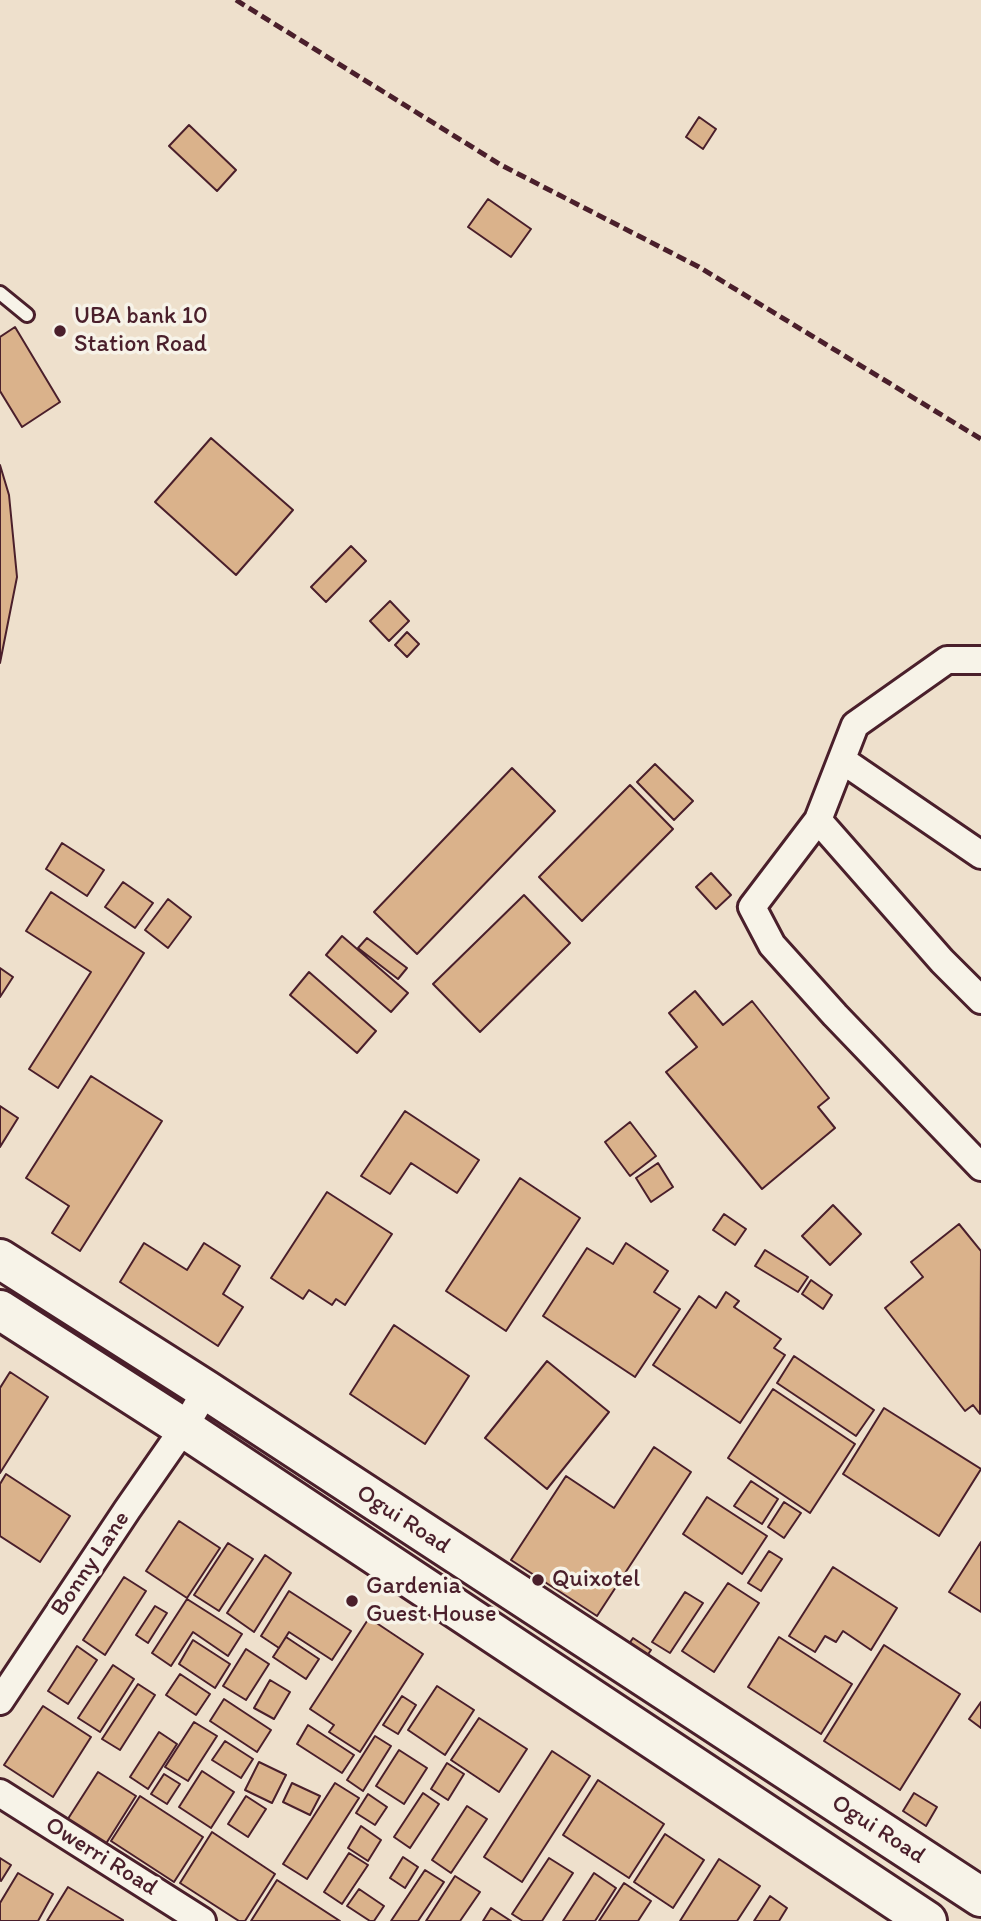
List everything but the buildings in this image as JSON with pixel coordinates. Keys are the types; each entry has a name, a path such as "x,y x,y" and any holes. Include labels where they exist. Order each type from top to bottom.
{"main road":[{"name":"Ogui Road","path":"0,1259 206,1390 981,1898"},
{"name":"Ogui Road","path":"0,1310 184,1428 927,1921"}],"street":[{"path":"981,660 947,660 855,724 818,820 752,907 772,945 835,1015 981,1167"},
{"path":"842,760 981,855"},
{"path":"818,820 942,961 981,1000"},
{"name":"Bonny Lane","path":"0,1701 184,1428 206,1390"},
{"name":"Owerri Road","path":"0,1793 202,1921"}],"lane":[{"path":"0,293 27,315"}],"railway":[{"path":"236,0 501,165 699,267 981,439"}],"place":[{"name":"UBA bank 10 Station Road","path":"60,331"},
{"name":"Quixotel","path":"538,1580"},
{"name":"Gardenia Guest House","path":"352,1601"}]}
